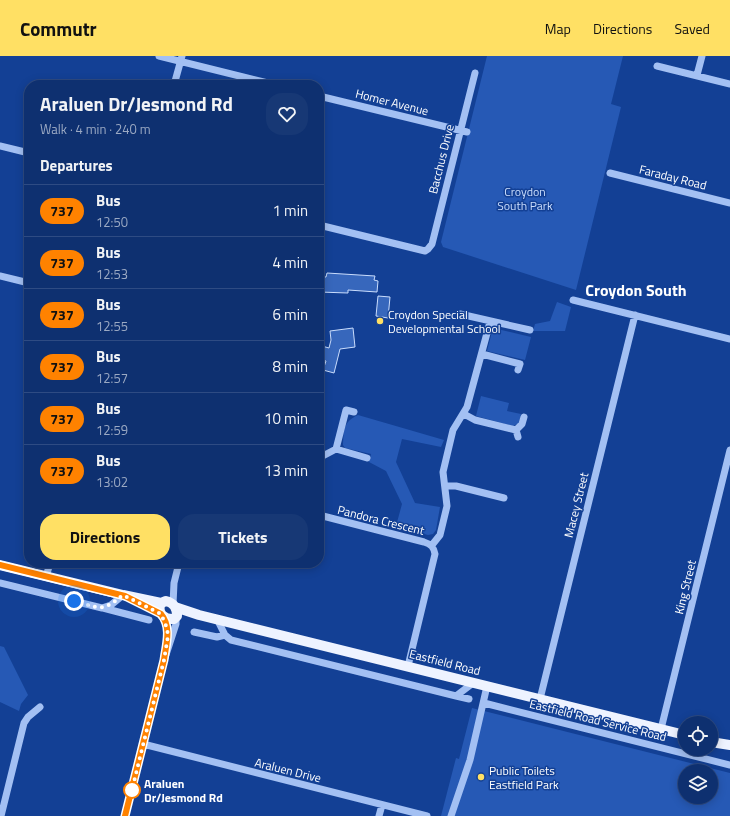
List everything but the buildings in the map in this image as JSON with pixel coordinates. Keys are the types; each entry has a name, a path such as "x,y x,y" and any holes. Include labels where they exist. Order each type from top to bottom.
{"main road":[{"name":"Eastfield Road","path":"0,565 171,609 217,619 678,733"},
{"name":"Eastfield Road","path":"124,596 162,616"},
{"path":"159,607 171,609 171,620 162,616 159,607"}],"street":[{"path":"159,56 181,59 258,80"},
{"path":"697,75 702,56"},
{"path":"175,80 181,59"},
{"path":"657,66 730,84"},
{"name":"Bacchus Drive","path":"324,226 425,251 428,249 432,244 459,130 475,73"},
{"name":"Homer Avenue","path":"324,97 467,132"},
{"path":"0,146 24,152"},
{"name":"Faraday Road","path":"610,173 730,203"},
{"path":"1,279 24,282"},
{"path":"573,300 730,339"},
{"path":"460,314 530,330"},
{"name":"Macey Street","path":"540,699 635,315"},
{"path":"432,545 440,535 447,506 443,472 453,430 467,408 490,322"},
{"path":"482,354 520,364 518,370"},
{"path":"336,449 346,410 354,412"},
{"path":"464,414 475,420 517,434 524,417"},
{"path":"324,455 336,449 367,459"},
{"name":"King Street","path":"661,729 730,450"},
{"path":"445,486 456,486 504,498"},
{"name":"Pandora Crescent","path":"324,516 432,545 435,554 408,666"},
{"path":"46,577 49,568"},
{"path":"125,816 164,660 176,624 171,609 177,568"},
{"path":"0,583 149,620"},
{"path":"102,608 111,605 124,596"},
{"path":"162,616 168,636 164,660"},
{"path":"217,619 225,635 231,640 469,699"},
{"path":"194,632 217,637 225,635"},
{"path":"456,696 473,683"},
{"path":"451,816 470,760 487,686"},
{"name":"Eastfield Road Service Road","path":"484,703 730,765"},
{"path":"1,816 24,723 28,717 40,707"},
{"name":"Araluen Drive","path":"143,744 427,816"},
{"path":"379,816 382,805"}],"green space":[{"name":"Croydon South Park","path":"487,56 623,56 611,104 621,107 576,290 443,247 441,242"},
{"path":"557,302 571,307 565,331 533,331 535,324 550,321"},
{"path":"493,328 531,337 525,360 487,351"},
{"path":"481,396 509,403 507,411 521,414 519,423 513,426 476,416"},
{"path":"358,415 444,440 441,447 402,439 396,462 415,503 440,507 436,530 433,534 428,535 396,526 402,504 386,471 369,462 371,454 345,448 343,445 345,427 349,421"},
{"path":"0,646 4,647 28,695 21,704 19,711 0,702"},
{"path":"472,708 694,764 678,764 678,804 718,804 718,770 730,773 730,816 441,816 456,758 459,759"}],"bus line":[{"name":"737","path":"0,565 125,596 161,614 163,617 168,636 164,660 125,816"}],"place":[{"name":"Croydon Special Developmental School","path":"380,321"},
{"name":"Public Toilets Eastfield Park","path":"481,777"},
{"name":"Araluen Dr/Jesmond Rd","path":"132,790"}],"district":[{"name":"Croydon South","path":"636,290"}],"route":[{"path":"74,601 102,608 111,605 123,595 161,614 167,628 168,636 164,660 132,790"}]}
